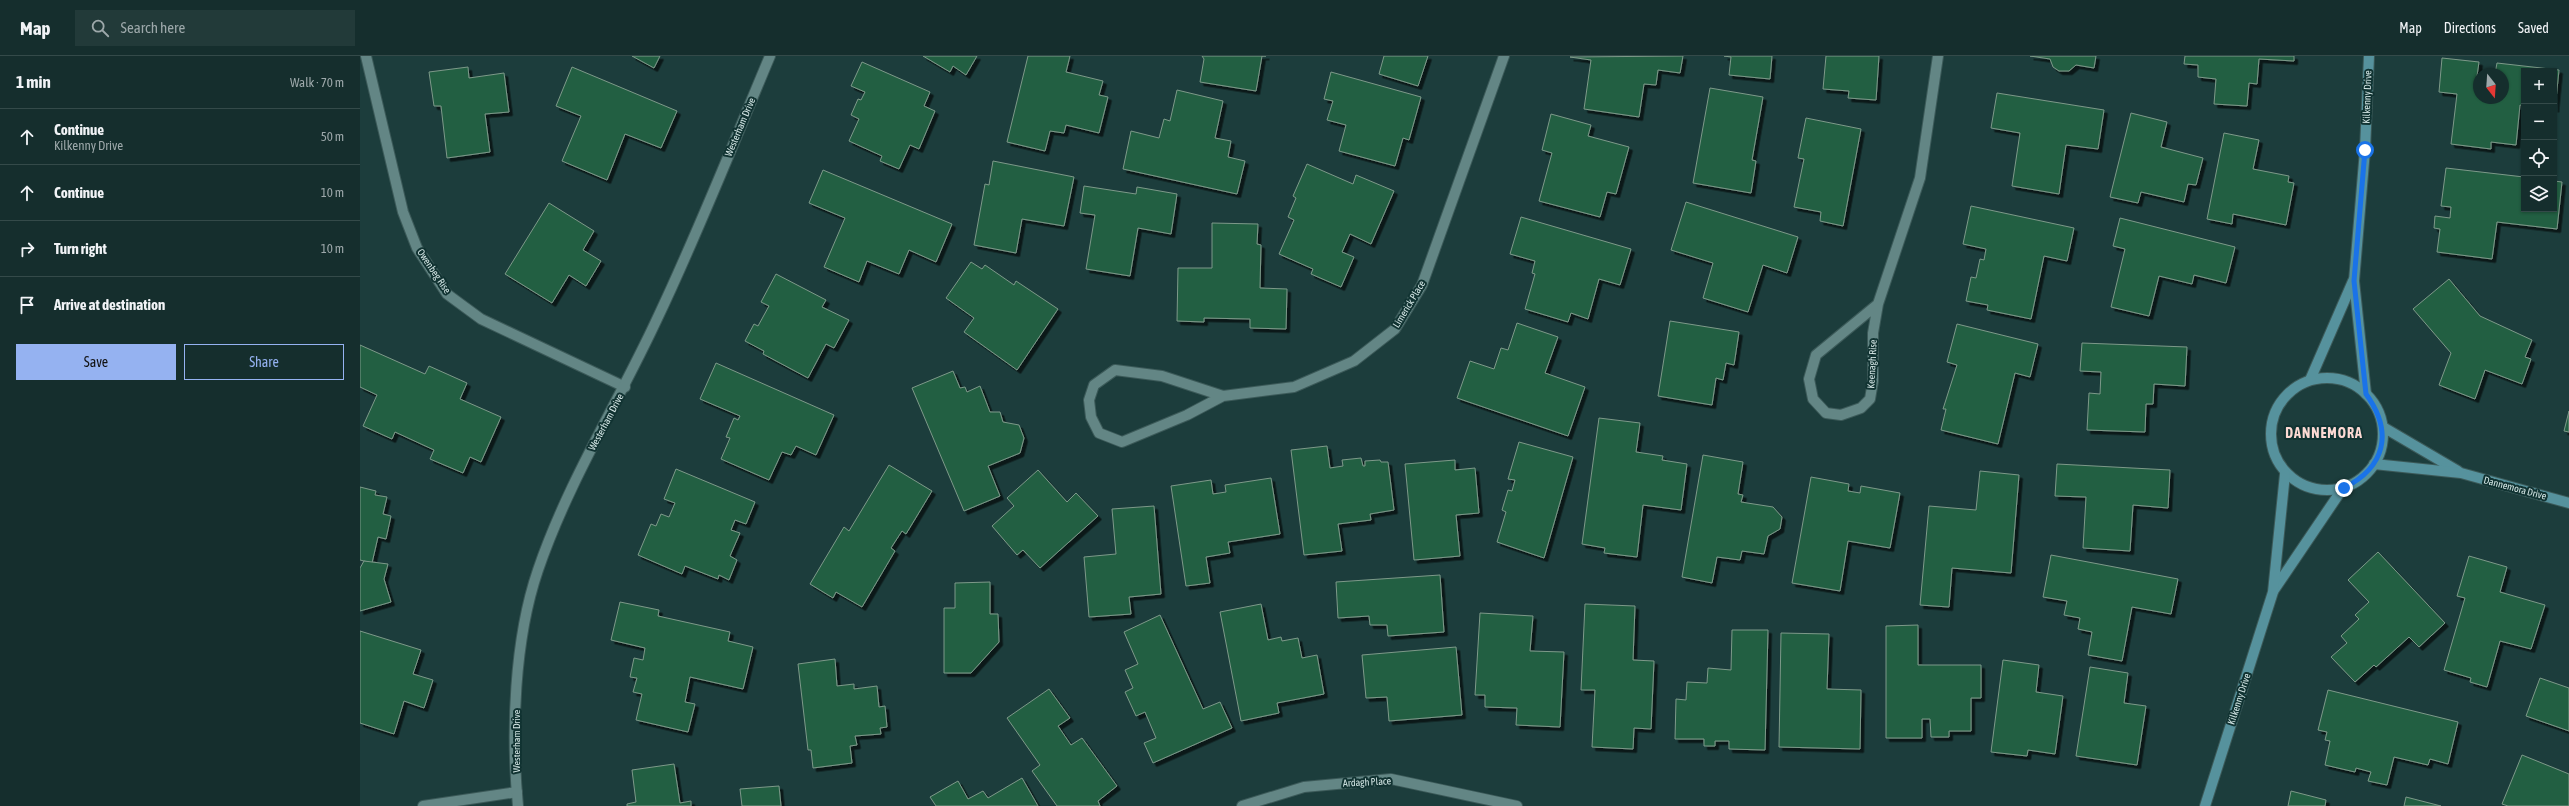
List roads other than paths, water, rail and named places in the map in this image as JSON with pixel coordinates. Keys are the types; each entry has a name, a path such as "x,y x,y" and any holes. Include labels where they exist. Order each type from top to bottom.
{"street":[{"name":"Owenbeg Rise","path":"366,56 403,212 417,248 447,294 481,319 625,388"},
{"name":"Westerham Drive","path":"518,806 516,706 524,631 538,571 576,479 625,388 685,262 770,56"},
{"name":"Limerick Place","path":"1222,396 1162,376 1115,370 1094,385 1089,400 1091,417 1099,433 1122,442 1187,415 1222,396 1294,387 1354,361 1395,329 1422,285 1504,56"},
{"name":"Keenagh Rise","path":"1878,304 1816,355 1809,379 1813,399 1826,413 1841,415 1861,408 1870,399 1873,381 1874,333 1878,304 1920,178 1938,56"},
{"name":"Kilkenny Drive","path":"2366,394 2354,281 2365,150 2369,56"},
{"name":"Kilkenny Drive","path":"2310,380 2354,281"},
{"path":"2330,378 2350,383 2366,394 2377,409 2383,427 2382,446 2374,464 2361,479 2344,488 2323,490 2302,486 2285,474 2274,454 2270,432 2276,410 2290,391 2310,380 2330,378"},
{"name":"Dannemora Drive","path":"2383,427 2461,474"},
{"name":"Dannemora Drive","path":"2374,464 2461,474 2569,503"},
{"name":"Kilkenny Drive","path":"2204,806 2273,592 2285,474"},
{"name":"Kilkenny Drive","path":"2273,592 2344,488"},
{"name":"Ardagh Place","path":"1242,806 1304,787 1391,779 1517,806"},
{"path":"424,806 517,792"}],"district":[{"name":"DANNEMORA","path":"2324,433"}]}
